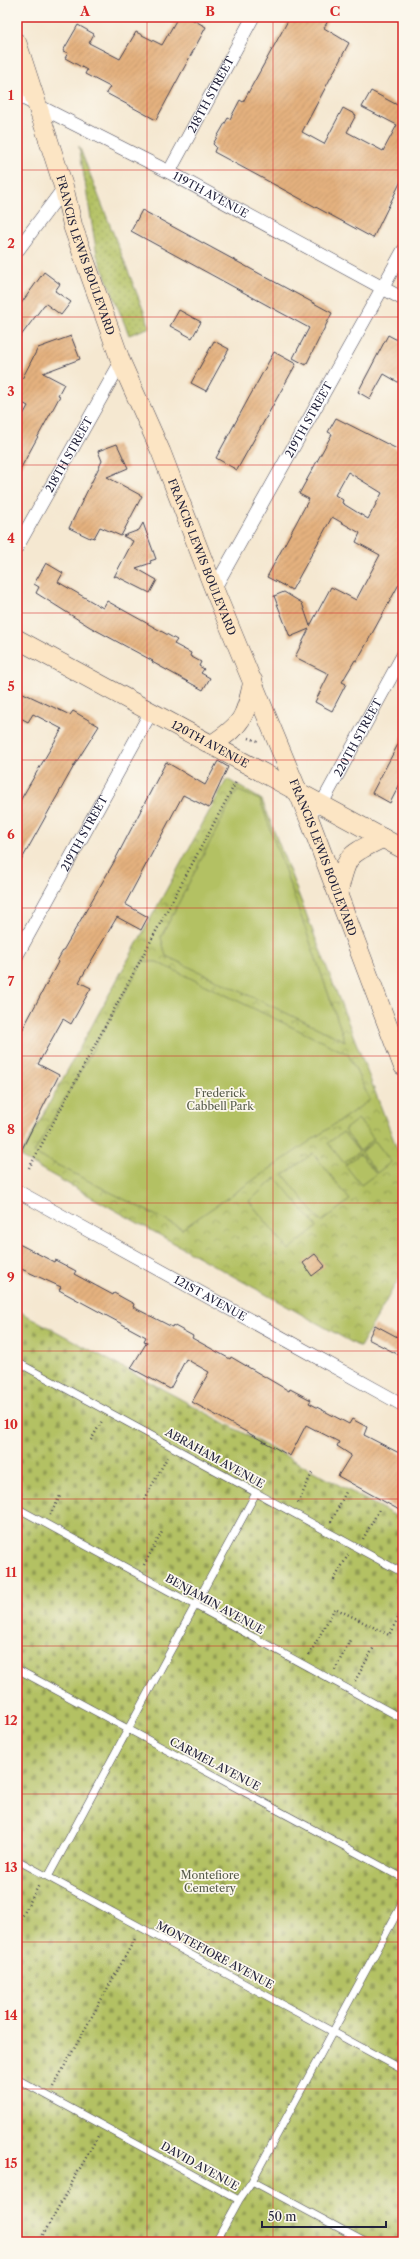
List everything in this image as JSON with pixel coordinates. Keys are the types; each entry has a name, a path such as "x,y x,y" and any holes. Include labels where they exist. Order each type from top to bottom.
{"main road":[{"name":"FRANCIS LEWIS BOULEVARD","path":"17,43 64,188 73,227 121,362 161,452 214,589 297,791 314,810 338,893 403,1066"},
{"name":"120TH AVENUE","path":"17,638 297,791"},
{"path":"211,744 231,732 241,722 247,711 253,682"},
{"path":"314,810 383,838 403,849"},
{"path":"338,893 346,862 351,855 383,838"}],"street":[{"name":"218TH STREET","path":"169,172 253,17"},
{"name":"119TH AVENUE","path":"17,95 38,104 169,172 403,299"},
{"path":"17,251 64,188"},
{"name":"219TH STREET","path":"214,589 403,251"},
{"name":"218TH STREET","path":"17,547 121,362"},
{"name":"220TH STREET","path":"314,810 403,654"},
{"name":"219TH STREET","path":"17,955 151,712"},
{"name":"121ST AVENUE","path":"17,1191 403,1405"}],"lane":[{"name":"ABRAHAM AVENUE","path":"17,1362 403,1573"},
{"path":"48,1877 256,1493"},
{"name":"BENJAMIN AVENUE","path":"17,1508 403,1719"},
{"name":"CARMEL AVENUE","path":"17,1669 403,1878"},
{"name":"MONTEFIORE AVENUE","path":"17,1860 403,2070"},
{"path":"252,2181 403,1902"},
{"name":"DAVID AVENUE","path":"17,2079 239,2200 252,2181 365,2242"},
{"path":"216,2242 239,2200"}],"path":[{"path":"29,1168 236,782"},
{"path":"91,1440 107,1411"},
{"path":"144,1500 173,1448"},
{"path":"293,1513 312,1474"},
{"path":"326,1531 346,1492"},
{"path":"46,1524 60,1496"},
{"path":"334,1580 379,1510"},
{"path":"139,1575 162,1530"},
{"path":"304,1665 335,1608 389,1635 403,1609"},
{"path":"331,1679 350,1640"},
{"path":"350,1690 374,1647"},
{"path":"17,1926 42,1881 48,1877"},
{"path":"48,2096 141,1928"},
{"path":"40,2242 103,2126"}],"green space":[{"path":"79,146 150,327 129,335 97,255"},
{"name":"Frederick Cabbell Park","path":"227,779 262,800 403,1164 403,1271 360,1347 20,1157"},
{"path":"237,790 260,800 345,1041 166,956 161,937"},
{"path":"143,961 157,962 348,1054 370,1100 182,1229 34,1153"},
{"path":"358,1119 374,1139 360,1151 344,1130"},
{"path":"343,1132 359,1152 344,1163 328,1143"},
{"path":"375,1141 391,1162 377,1173 361,1152"},
{"path":"313,1153 350,1200 321,1222 284,1175"},
{"path":"360,1154 376,1174 361,1185 345,1165"},
{"path":"276,1178 317,1227 289,1250 249,1201"},
{"name":"Montefiore Cemetery","path":"17,1310 403,1520 403,2242 17,2242"}],"building":[{"path":"178,17 188,17 206,27 156,120 106,93 110,87 85,74 87,70 65,58 68,53 63,51 78,25 94,34 89,43 120,59 136,32 162,45"},
{"path":"290,17 330,17 324,28 349,43 302,132 324,144 343,108 356,115 347,132 383,151 397,125 362,107 371,91 403,108 403,177 373,238 214,152 216,147 213,144 228,118 230,119 240,100 243,102"},
{"path":"142,210 332,313 306,365 293,358 309,328 131,231"},
{"path":"44,272 60,284 55,291 71,302 61,315 46,304 44,305 17,341 17,309"},
{"path":"179,310 201,322 192,338 170,326"},
{"path":"388,335 403,343 403,385 384,374 370,399 358,392"},
{"path":"71,336 80,359 43,373 64,384 58,395 60,396 17,475 17,426 28,406 17,400 17,376 22,379 38,348"},
{"path":"214,341 229,349 206,391 191,383"},
{"path":"274,352 296,364 237,470 216,458"},
{"path":"336,418 403,452 403,577 357,661 355,660 342,682 346,684 332,711 315,702 329,674 295,657 309,629 290,637 274,596 284,592 302,603 310,626 331,587 356,600 380,555 356,542 360,533 332,517 292,590 267,577 309,499 299,494 332,434 328,432","holes":["348,472 382,493 368,519 342,503 343,500 335,495"]},
{"path":"117,444 128,468 107,477 142,496 121,536 100,527 94,538 90,538 69,528 102,461 98,451"},
{"path":"143,523 156,559 150,561 151,563 136,568 157,580 150,593 116,576 114,577 133,541 123,536 139,530"},
{"path":"46,563 63,573 58,582 103,608 107,601 177,640 174,644 191,653 190,656 201,662 199,666 204,669 201,673 210,678 203,690 90,627 36,593 39,587 34,584"},
{"path":"21,692 70,715 73,711 99,726 75,764 17,868 17,806 62,729 33,714 28,722 17,716 17,701"},
{"path":"403,735 403,778 390,803 372,793"},
{"path":"218,761 228,767 209,808 183,795 125,904 148,917 141,930 117,917 79,982 91,988 71,1024 63,1019 38,1064 59,1075 17,1159 17,1040 58,962 57,961 114,862 166,762 205,785"},
{"path":"17,1243 54,1262 55,1260 76,1271 74,1274 113,1295 114,1293 134,1304 133,1307 172,1327 173,1325 193,1336 192,1338 230,1359 231,1357 289,1391 290,1389 311,1400 309,1403 349,1424 352,1419 367,1427 364,1435 403,1455 403,1512 338,1476 351,1455 337,1446 339,1442 306,1425 290,1456 192,1402 209,1372 186,1359 170,1389 131,1368 147,1342 144,1341 146,1337 59,1290 61,1287 17,1267"},
{"path":"315,1254 325,1266 312,1276 303,1263"},
{"path":"375,1325 403,1340 403,1357 368,1339"}]}
